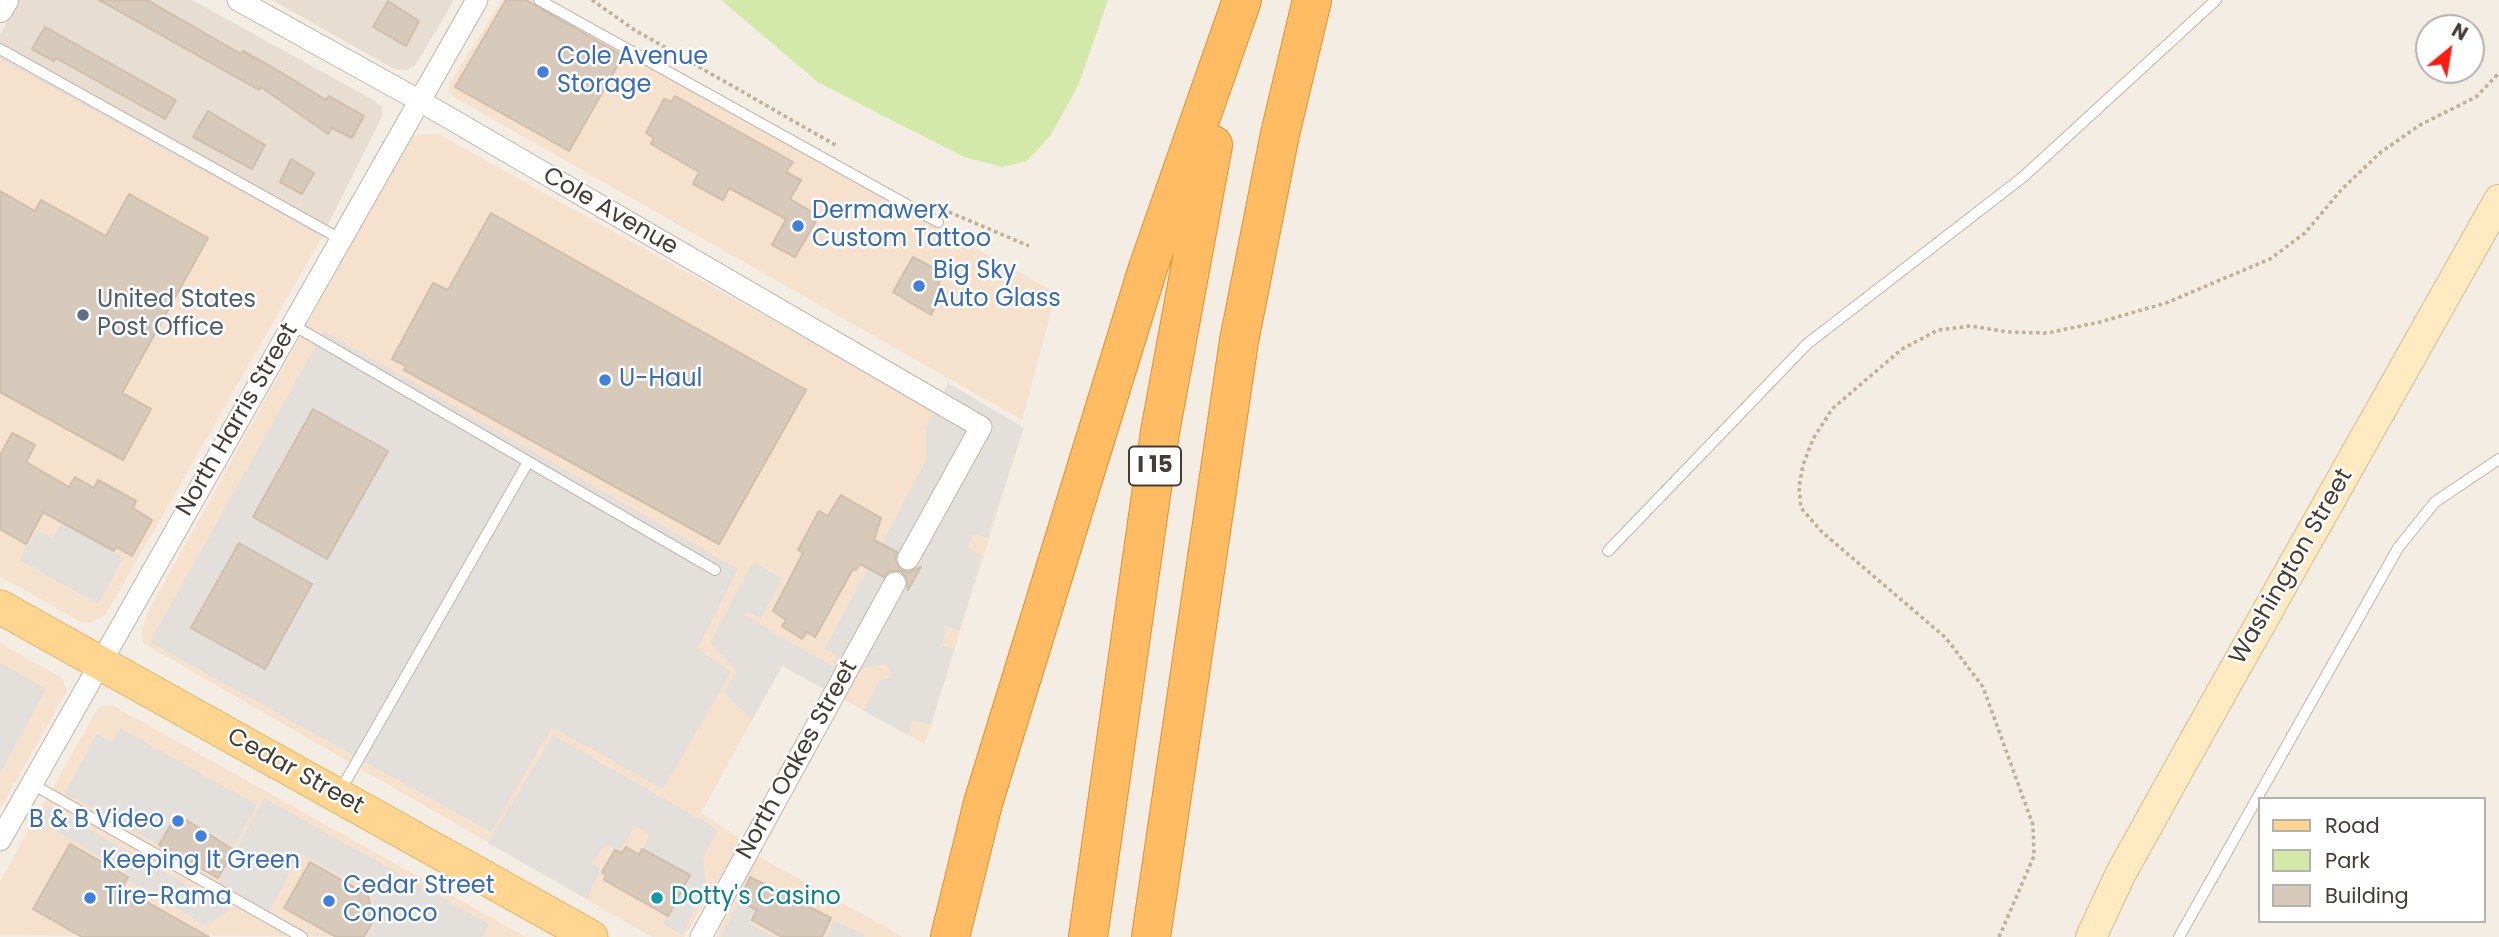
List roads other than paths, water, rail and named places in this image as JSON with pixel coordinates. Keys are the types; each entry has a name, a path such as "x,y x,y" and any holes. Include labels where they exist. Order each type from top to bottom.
{"highway":[{"path":"950,937 983,803 1148,268 1245,0"},
{"name":"I 15","path":"1088,937 1169,377 1208,167 1245,0"},
{"name":"I 15","path":"1151,937 1240,341 1280,134 1312,0"}],"main road":[{"name":"Washington Street","path":"2091,937 2121,873 2186,754 2499,200"},
{"name":"Cedar Street","path":"0,607 591,937"}],"street":[{"path":"0,9 5,0"},
{"name":"Cole Avenue","path":"238,0 420,101 981,427 908,559"},
{"name":"North Harris Street","path":"0,840 477,0"},
{"name":"North Oakes Street","path":"701,937 895,583"}],"lane":[{"path":"539,0 938,222"},
{"path":"1608,551 1807,345 2023,177 2216,0"},
{"path":"0,49 342,240"},
{"path":"293,325 715,570"},
{"path":"2179,937 2398,548 2435,502 2499,459"},
{"path":"337,796 528,461"},
{"path":"32,784 302,937"}],"place":[{"name":"Cole Avenue Storage","path":"543,72"},
{"name":"Dermawerx Custom Tattoo","path":"798,226"},
{"name":"Big Sky Auto Glass","path":"919,286"},
{"name":"United States Post Office","path":"83,315"},
{"name":"U-Haul","path":"605,380"},
{"name":"B & B Video","path":"178,821"},
{"name":"Keeping It Green","path":"201,836"},
{"name":"Tire-Rama","path":"90,898"},
{"name":"Dotty's Casino","path":"657,898"},
{"name":"Cedar Street Conoco","path":"329,901"}]}
